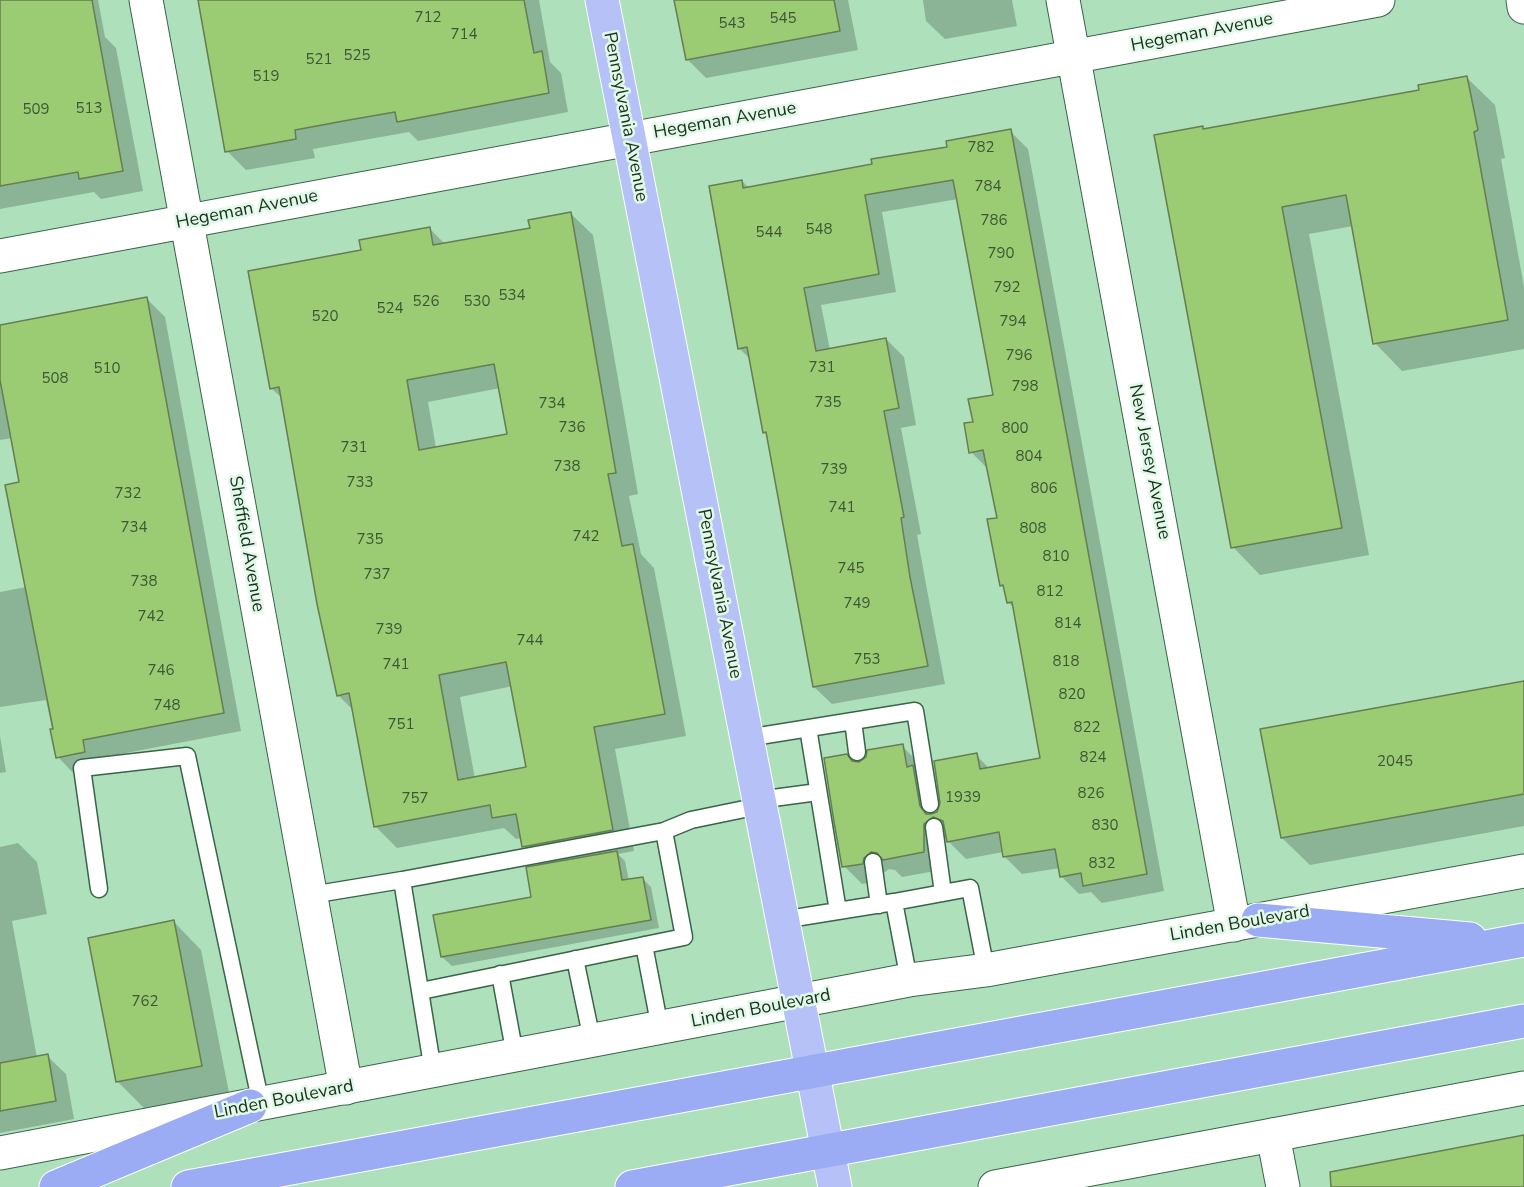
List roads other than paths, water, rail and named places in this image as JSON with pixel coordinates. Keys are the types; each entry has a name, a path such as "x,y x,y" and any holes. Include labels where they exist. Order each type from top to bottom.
{"highway":[{"path":"1246,922 1518,941"},
{"path":"188,1187 1518,941"},
{"path":"632,1187 1524,1021"},
{"path":"56,1187 255,1105"}],"main road":[{"name":"Pennsylvania Avenue","path":"602,0 826,1152 835,1187"}],"street":[{"name":"Sheffield Avenue","path":"146,0 346,1088"},
{"name":"New Jersey Avenue","path":"1063,0 1246,922"},
{"name":"Hegeman Avenue","path":"0,256 1378,0"},
{"path":"1523,0 1524,7"},
{"name":"Linden Boulevard","path":"0,1154 909,980 986,970 1524,871"},
{"path":"995,1187 1524,1088"},
{"path":"1273,1135 1283,1187"}],"lane":[{"path":"747,738 915,711 930,804"},
{"path":"853,721 857,752"},
{"path":"808,728 838,911"},
{"path":"99,889 82,768 187,756 255,1105"},
{"path":"311,895 664,831 691,820 759,803 818,792"},
{"path":"934,827 943,893"},
{"path":"421,991 684,937 664,831"},
{"path":"873,862 909,980"},
{"path":"402,880 433,1071"},
{"path":"782,920 887,904 970,888 986,970"},
{"path":"644,945 660,1028"},
{"path":"575,959 592,1040"},
{"path":"500,974 515,1055"}]}
